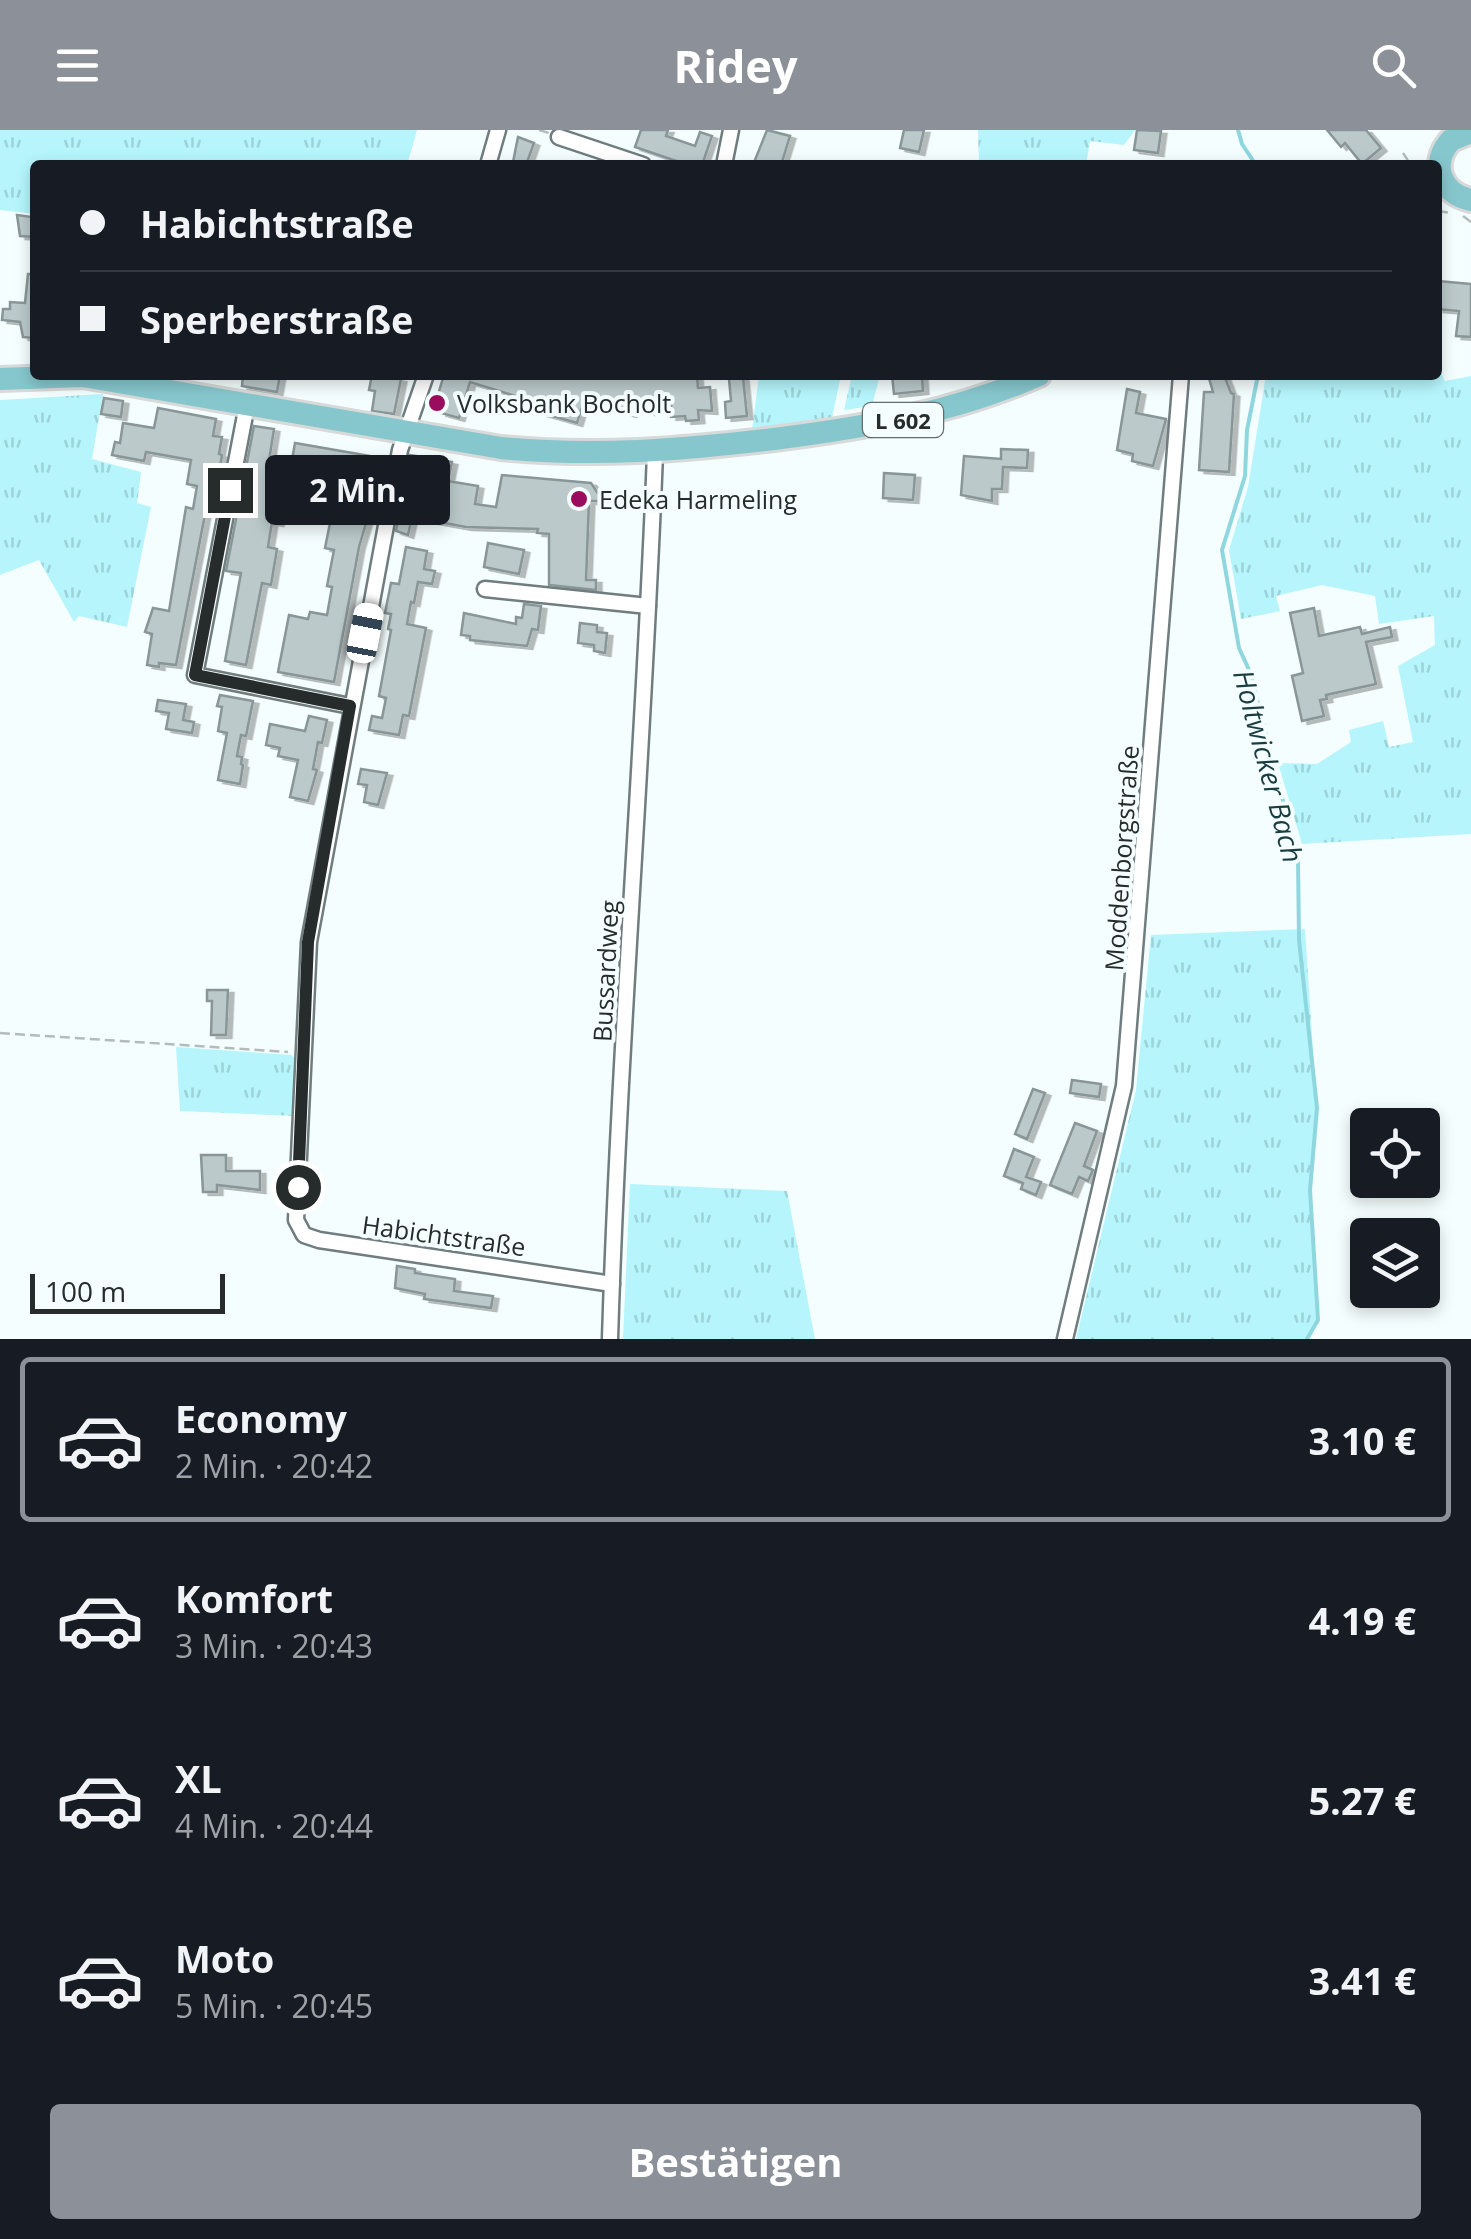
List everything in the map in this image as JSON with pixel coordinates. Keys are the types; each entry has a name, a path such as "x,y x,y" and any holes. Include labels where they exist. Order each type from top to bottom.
{"main road":[{"path":"1441,160 1444,147 1458,135 1471,132"},
{"name":"L 602","path":"0,379 30,377"},
{"name":"L 602","path":"106,380 408,433 559,454 655,452 910,419 991,396 1028,380"}],"street":[{"path":"489,160 498,130"},
{"path":"725,160 731,130"},
{"path":"560,137 629,160"},
{"name":"Habichtstraße","path":"424,380 400,450 308,942 296,1220 304,1235 319,1240 612,1284"},
{"name":"Moddenborgstraße","path":"1065,1339 1124,1086 1181,380"},
{"path":"247,404 195,675 350,706"},
{"name":"Bussardweg","path":"610,1339 655,452"},
{"path":"484,588 648,606"}],"path":[{"path":"1404,153 1408,160"},
{"path":"0,1032 304,1053"}],"green space":[{"path":"0,130 417,130 408,160 30,160 30,213 0,210"},
{"path":"978,130 1135,130 1124,145 1090,141 1087,160 979,160"},
{"path":"1442,375 1445,381 1471,376 1471,834 1302,844 1278,763 1317,764 1351,742 1349,730 1383,721 1389,747 1413,742 1398,666 1435,645 1434,616 1379,624 1375,596 1322,585 1276,596 1280,611 1241,619 1229,550 1248,487 1265,380 1442,380"},
{"path":"758,380 840,380 832,418 752,430"},
{"path":"851,380 879,380 872,406 844,410"},
{"path":"103,394 92,459 141,472 137,503 151,507 127,627 79,616 74,622 39,560 0,575 0,400"},
{"path":"1305,929 1317,1112 1310,1190 1318,1320 1307,1339 1076,1339 1136,1090 1151,935"},
{"path":"176,1047 291,1055 299,1061 296,1116 180,1111"},
{"path":"630,1184 787,1191 815,1339 623,1339"}],"building":[{"path":"641,130 668,130 666,136 695,146 700,132 712,136 704,160 673,160 635,147"},
{"path":"767,130 790,136 783,160 755,160"},
{"path":"904,130 924,130 919,152 900,148"},
{"path":"1137,130 1161,131 1158,153 1134,150"},
{"path":"1327,130 1366,130 1381,148 1367,160 1359,160 1345,143 1341,147"},
{"path":"518,137 534,143 528,160 513,160"},
{"path":"17,215 30,217 30,237 20,236"},
{"path":"30,274 30,338 23,337 20,322 2,320 3,309 10,309 10,302 25,303"},
{"path":"1442,281 1471,284 1471,337 1456,336 1459,311 1442,309"},
{"path":"243,380 279,380 277,392 242,386"},
{"path":"371,380 401,380 394,414 372,411 375,391 369,390"},
{"path":"442,380 697,380 698,388 710,387 712,411 698,410 699,420 686,421 685,416 671,417 671,403 652,403 649,412 633,407 631,414 584,400 577,423 517,406 519,397 470,382 459,418 441,413 444,403 436,401"},
{"path":"729,380 743,380 747,416 726,418 725,402 731,401"},
{"path":"893,380 922,380 923,391 894,394"},
{"path":"1209,380 1226,380 1234,394 1229,472 1199,470 1204,392 1213,392"},
{"path":"1127,389 1140,392 1136,413 1166,419 1153,466 1132,461 1133,454 1117,450"},
{"path":"104,398 123,401 121,417 101,414"},
{"path":"158,408 216,419 213,436 222,437 215,501 213,505 207,504 176,665 159,663 159,667 147,665 152,634 145,632 153,608 169,611 186,507 193,509 197,486 187,484 191,460 146,452 144,461 112,455 115,442 120,443 123,423 154,428"},
{"path":"254,426 274,429 268,467 290,471 295,443 370,456 369,460 375,461 371,480 355,477 350,500 379,505 376,522 367,520 359,547 334,682 278,672 289,615 308,619 310,612 327,615 332,587 327,586 334,550 325,548 332,513 325,512 328,493 305,488 303,497 284,493 278,523 272,522 268,547 277,549 271,585 262,583 246,665 225,661 241,573 226,571"},
{"path":"1001,449 1028,450 1027,468 1003,467 1002,489 992,489 992,501 961,495 964,456 1001,459"},
{"path":"410,455 452,462 448,481 478,486 475,504 496,507 502,475 591,483 603,501 589,501 586,580 596,580 596,590 549,585 549,534 537,533 538,529 466,527 412,517 408,535 396,531"},
{"path":"884,473 915,475 913,500 883,498"},
{"path":"488,543 524,550 519,574 484,567"},
{"path":"406,547 427,551 424,569 435,571 432,584 418,582 414,603 411,602 407,624 426,628 409,716 403,715 399,735 369,730 372,716 382,718 386,698 379,696 391,630 391,614 385,613 391,583 399,584"},
{"path":"524,604 541,606 538,630 532,629 527,646 470,640 470,636 461,635 464,613 516,624 516,617 522,618"},
{"path":"1314,608 1319,636 1360,627 1362,634 1390,627 1392,637 1366,642 1376,684 1326,695 1327,699 1320,700 1324,716 1302,721 1292,676 1303,673 1290,613"},
{"path":"580,623 597,625 597,632 607,633 605,653 594,651 594,645 578,643"},
{"path":"220,695 253,701 246,736 241,735 237,756 242,757 243,765 240,784 218,780 227,733 218,731"},
{"path":"158,700 186,704 183,720 194,722 192,733 166,729 169,713 156,711"},
{"path":"309,716 327,720 322,743 318,742 313,769 317,770 308,801 290,797 298,760 278,756 280,748 266,745 270,724 305,731"},
{"path":"361,769 387,773 378,805 364,802 367,785 358,784"},
{"path":"207,990 228,990 226,1035 211,1035 212,1001 207,1001"},
{"path":"1072,1080 1101,1084 1099,1097 1070,1093"},
{"path":"1033,1089 1045,1093 1027,1139 1015,1134"},
{"path":"1075,1123 1097,1131 1084,1166 1093,1170 1088,1181 1079,1177 1072,1194 1050,1185"},
{"path":"1014,1149 1034,1157 1026,1177 1041,1182 1036,1195 1021,1189 1023,1183 1004,1176"},
{"path":"201,1155 226,1155 226,1171 260,1171 260,1190 217,1185 217,1192 203,1192"},
{"path":"397,1266 455,1279 454,1291 493,1296 491,1308 424,1299 425,1294 395,1288"}],"waterway":[{"name":"Holtwicker Bach","path":"1238,130 1253,160"},
{"name":"Holtwicker Bach","path":"1257,380 1247,430 1245,476 1222,550 1239,648 1250,672 1298,859 1299,940 1317,1108 1310,1190 1318,1320 1307,1339"}],"place":[{"name":"Volksbank Bocholt","path":"437,403"},
{"name":"Edeka Harmeling","path":"579,499"}],"route":[{"path":"230,490 195,675 350,706 308,942 298,1187"}]}
